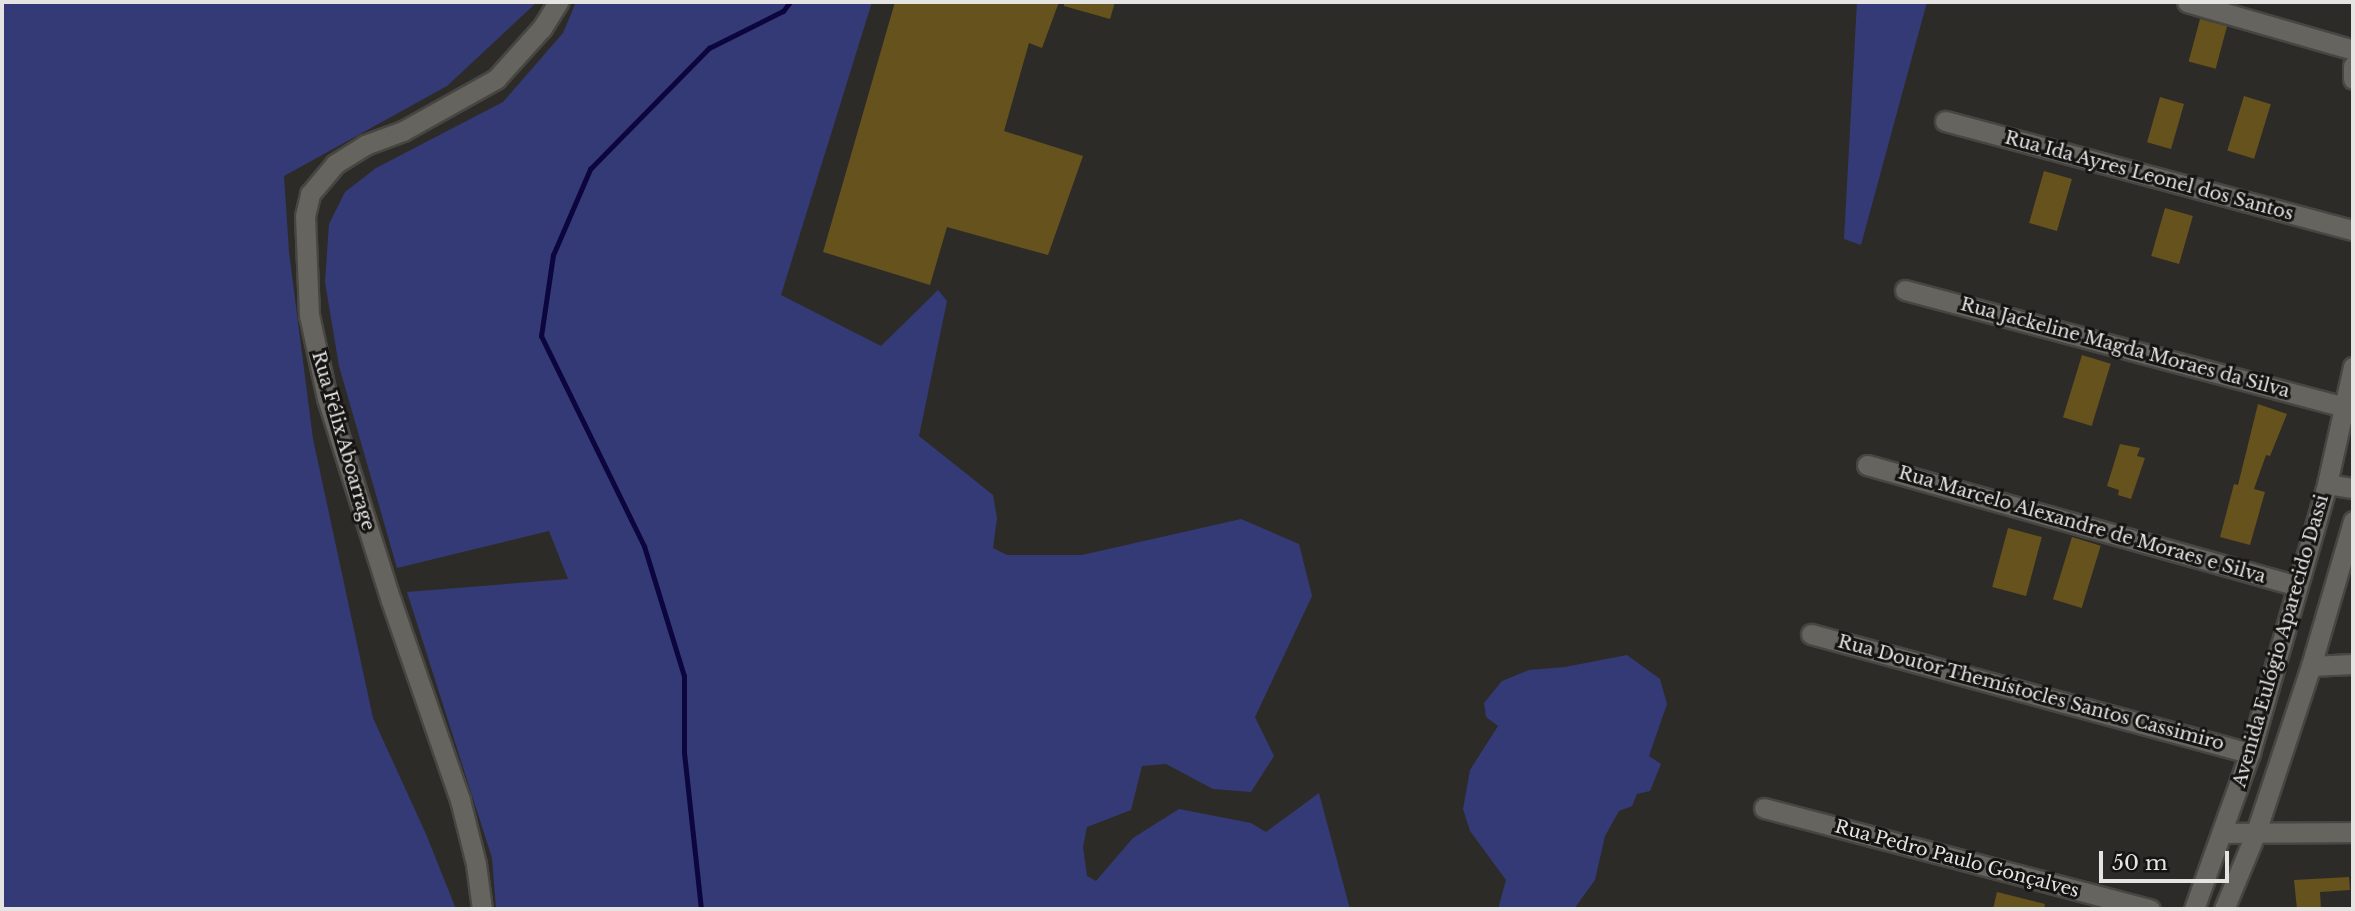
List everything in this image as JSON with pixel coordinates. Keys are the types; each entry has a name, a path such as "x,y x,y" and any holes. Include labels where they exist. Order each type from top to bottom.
{"street":[{"name":"Rua Félix Aboarrage","path":"482,909 476,864 460,800 391,601 327,398 309,315 305,216 310,194 335,164 365,145 402,131 496,79 542,27 558,2"},
{"path":"2188,2 2353,50"},
{"path":"2353,66 2353,79"},
{"name":"Rua Ida Ayres Leonel dos Santos","path":"1945,121 2353,230"},
{"name":"Rua Jackeline Magda Moraes da Silva","path":"1905,290 2346,407"},
{"name":"Avenida Eulógio Aparecido Dassi","path":"2193,909 2250,753 2327,484 2353,367"},
{"name":"Rua Marcelo Alexandre de Moraes e Silva","path":"1867,465 2297,586"},
{"path":"2327,484 2353,488"},
{"name":"Avenida Eulógio Aparecido Dassi","path":"2224,909 2255,835 2311,666 2353,521"},
{"name":"Rua Doutor Themístocles Santos Cassimiro","path":"1811,634 2250,753"},
{"path":"2311,666 2353,664"},
{"name":"Rua Pedro Paulo Gonçalves","path":"1764,808 2150,909"},
{"path":"2223,833 2255,835 2353,832"}],"shaded area":[{"path":"2,2 537,2 447,86 284,176 289,252 313,439 373,718 426,834 456,909 2,909"},
{"path":"576,2 872,2 781,295 881,346 938,290 947,301 919,436 993,495 997,518 993,548 1007,555 1082,555 1241,519 1299,544 1312,596 1255,717 1274,756 1251,792 1213,789 1166,764 1142,766 1131,810 1087,827 1083,847 1087,876 1096,881 1133,838 1179,809 1251,823 1266,832 1319,793 1350,909 496,909 492,858 407,592 568,579 549,531 397,568 339,366 325,282 329,224 345,192 376,168 503,102 563,33"},
{"path":"1857,2 1927,2 1861,245 1844,239"},
{"path":"1627,655 1660,679 1667,704 1649,756 1661,764 1650,791 1637,794 1632,806 1619,811 1605,836 1595,880 1574,909 1498,909 1506,880 1470,831 1463,809 1470,770 1498,726 1486,717 1484,703 1502,681 1529,670 1565,667"}],"building":[{"path":"895,2 1059,2 1042,48 1029,43 1004,131 1083,156 1048,255 947,227 930,285 823,252"},
{"path":"1064,2 1115,2 1110,19 1064,6"},
{"path":"2200,19 2227,26 2216,69 2189,62"},
{"path":"2244,96 2271,104 2254,159 2227,151"},
{"path":"2160,97 2184,104 2171,149 2147,142"},
{"path":"2044,171 2072,179 2057,231 2029,223"},
{"path":"2165,208 2193,216 2179,264 2151,256"},
{"path":"2082,355 2111,364 2092,426 2063,417"},
{"path":"2258,404 2287,414 2270,456 2266,455 2254,489 2265,492 2250,545 2220,537 2234,484 2238,485"},
{"path":"2120,444 2140,448 2137,456 2145,458 2131,499 2118,495 2119,490 2107,486"},
{"path":"2008,528 2042,537 2026,596 1992,587"},
{"path":"2072,537 2101,546 2082,608 2053,599"},
{"path":"2349,877 2350,890 2320,892 2321,909 2297,909 2294,880"},
{"path":"1997,892 2045,904 2044,909 1993,909"}],"waterway":[{"path":"701,909 684,753 684,676 644,546 541,336 553,255 590,169 709,48 783,11 790,2"}]}
